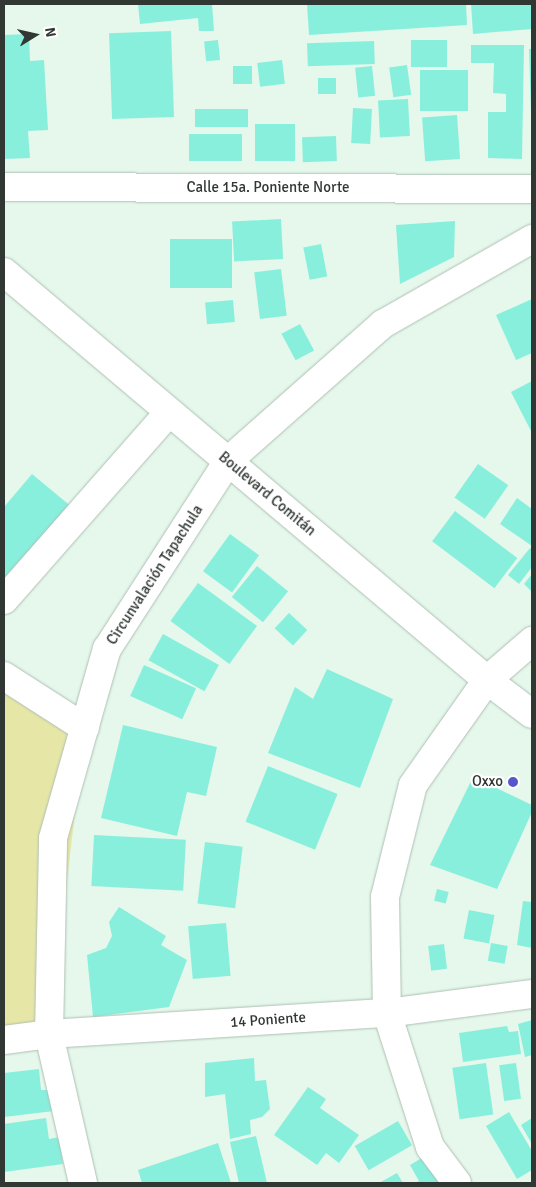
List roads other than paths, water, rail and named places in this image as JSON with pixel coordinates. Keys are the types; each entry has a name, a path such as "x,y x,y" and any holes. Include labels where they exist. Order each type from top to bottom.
{"street":[{"name":"Calle 15a. Poniente Norte","path":"4,187 532,189"},
{"name":"Circunvalación Tapachula","path":"83,1183 49,1034 54,838 107,650 228,461 383,324 532,239"},
{"name":"Boulevard Comitán","path":"4,272 487,680 532,714"},
{"path":"4,600 170,412"},
{"path":"457,1183 430,1147 387,1013 385,897 413,785 487,680 532,641"},
{"path":"4,676 85,728"},
{"name":"14 Poniente","path":"4,1040 49,1034 387,1013 532,994"}],"place":[{"name":"Oxxo","path":"513,782"}]}
